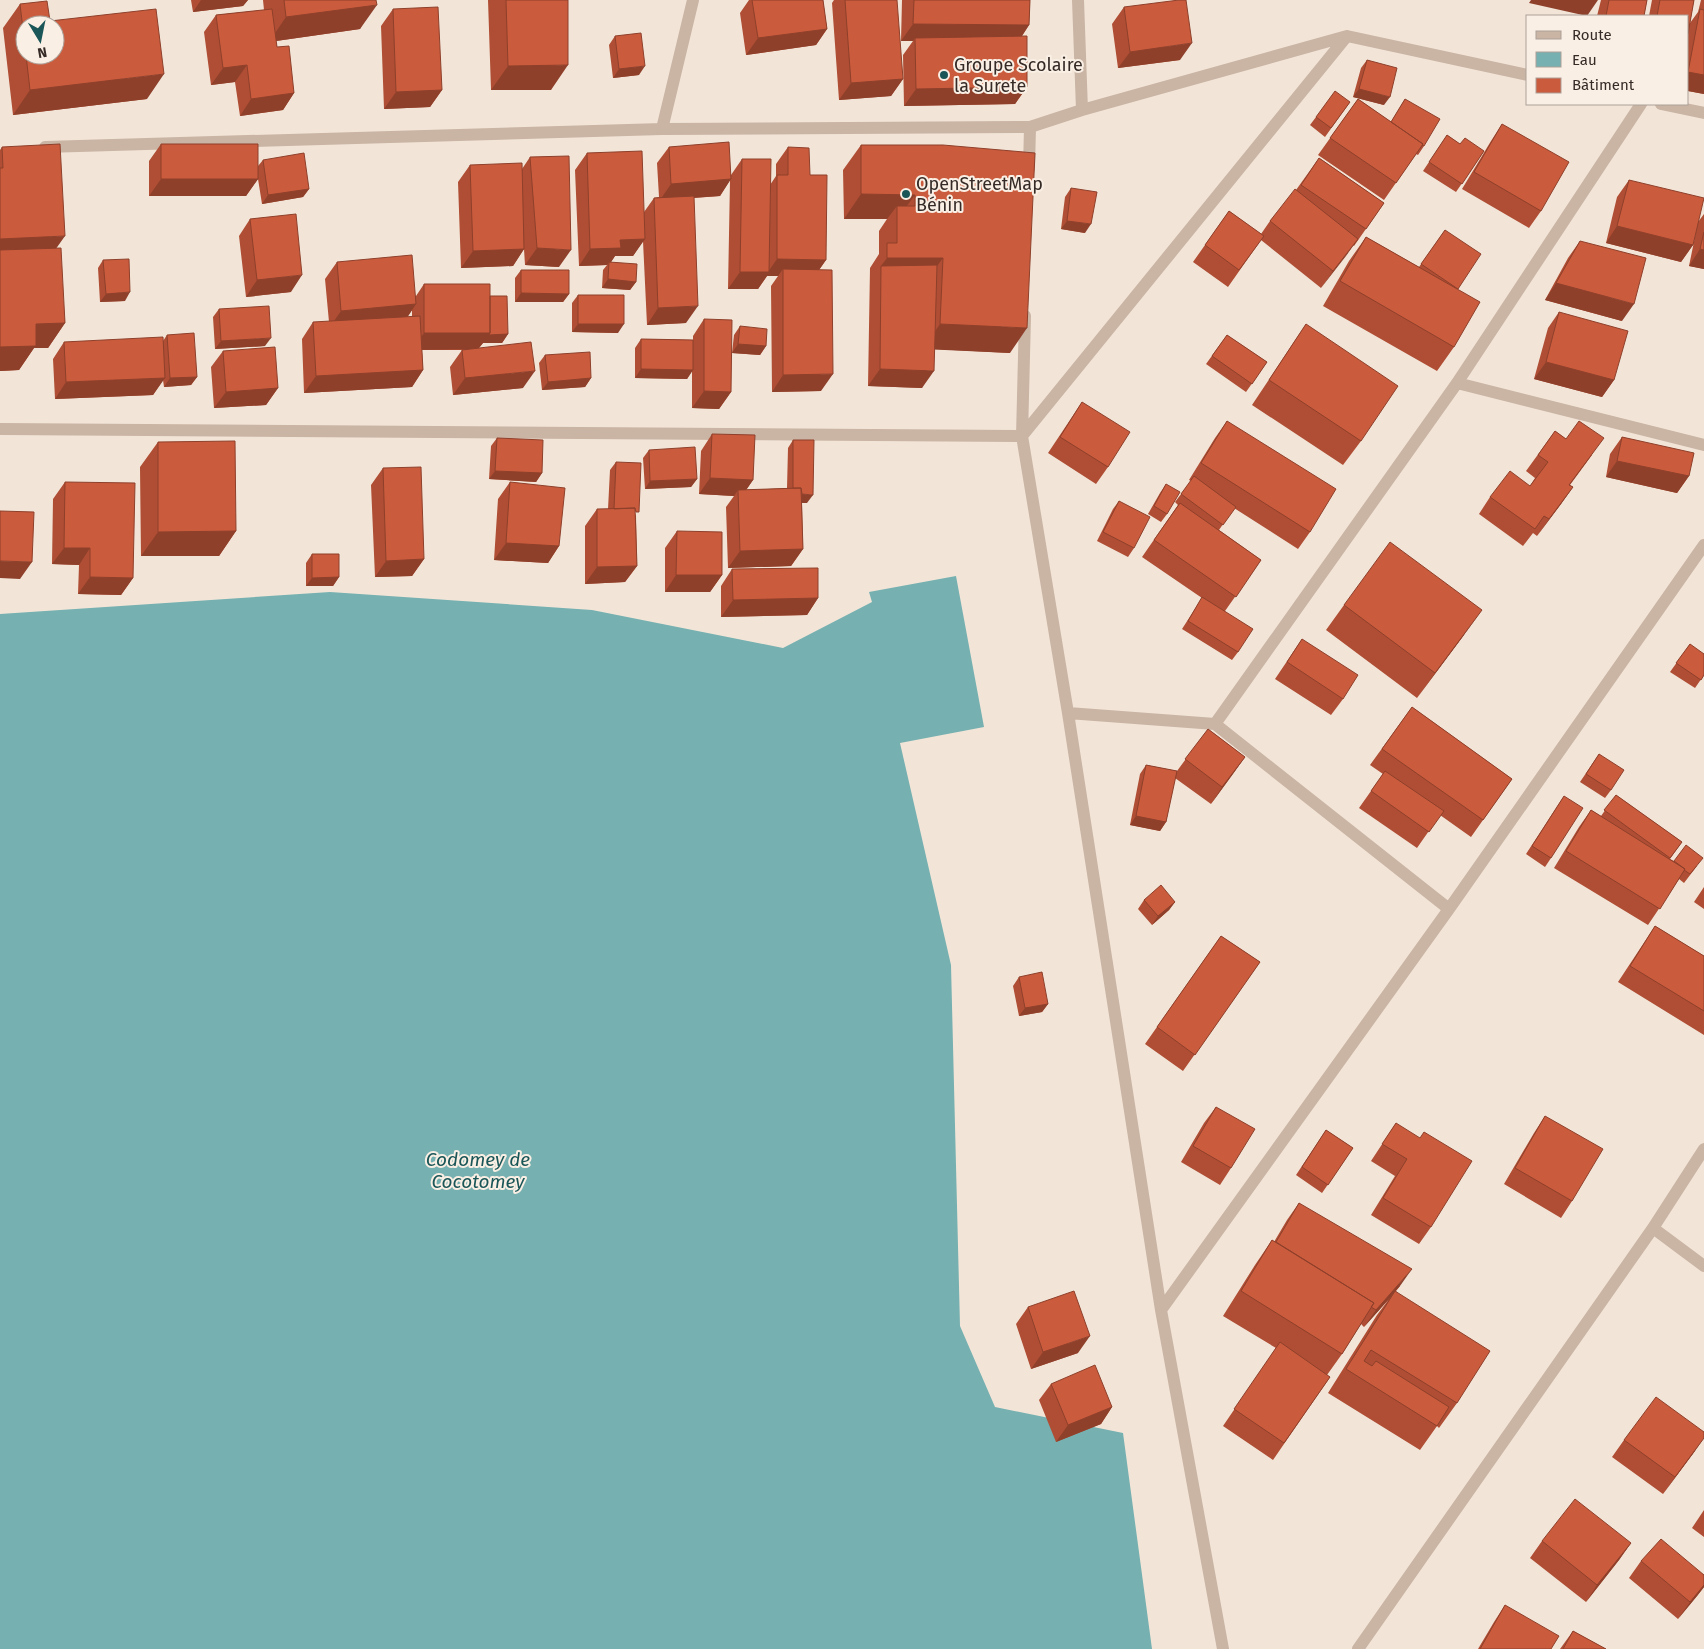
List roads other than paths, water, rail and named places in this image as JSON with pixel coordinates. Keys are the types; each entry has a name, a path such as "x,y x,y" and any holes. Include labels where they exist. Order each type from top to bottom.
{"street":[{"path":"662,129 693,0"},
{"path":"1078,0 1082,110"},
{"path":"30,147 662,129 1030,127 1082,110 1346,36 1526,75"},
{"path":"1022,436 1346,36"},
{"path":"1215,724 1457,383 1640,105"},
{"path":"1666,105 1704,113"},
{"path":"1029,176 1030,127"},
{"path":"1026,306 1022,436 1068,713 1161,1310 1223,1649"},
{"path":"1457,383 1704,444"},
{"path":"0,429 1022,436"},
{"path":"1161,1310 1449,909 1704,545"},
{"path":"1068,713 1215,724 1449,909"},
{"path":"1358,1649 1652,1228 1704,1149"},
{"path":"1652,1228 1704,1266"}],"water":[{"name":"Codomey de Cocotomey","path":"956,576 984,727 900,743 951,965 960,1326 995,1407 1123,1433 1152,1649 0,1649 0,614 330,592 592,610 783,648 872,602 869,592"}],"place":[{"name":"Groupe Scolaire la Surete","path":"944,75"},
{"name":"OpenStreetMap Bénin","path":"906,194"}]}
